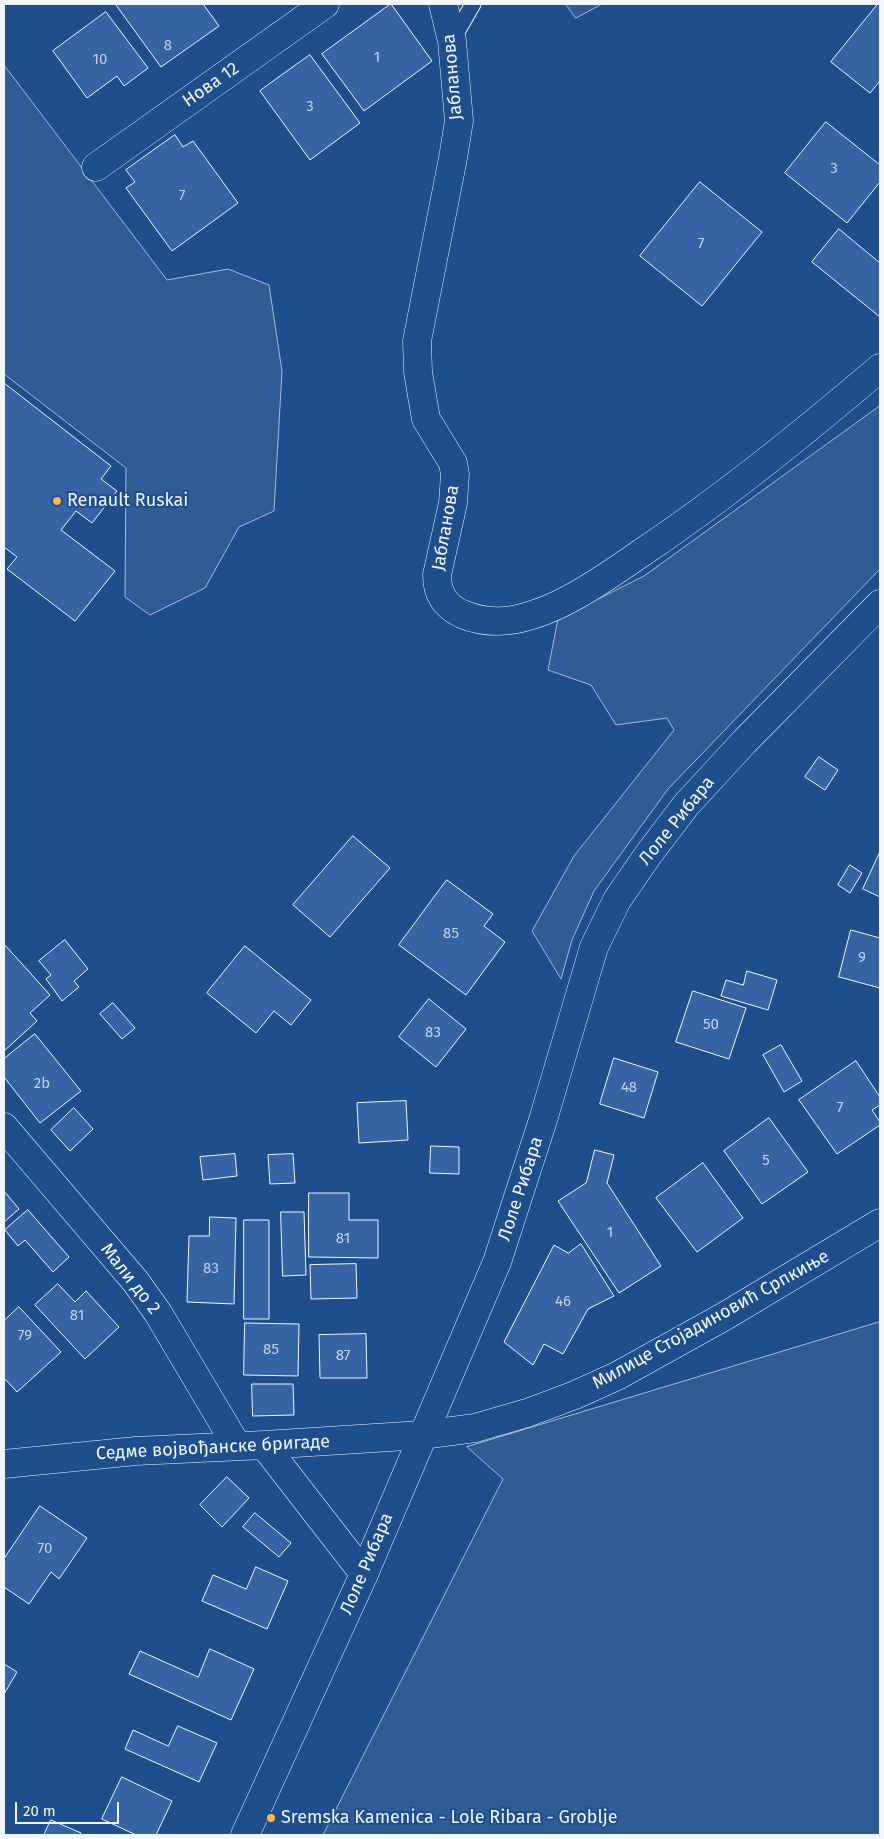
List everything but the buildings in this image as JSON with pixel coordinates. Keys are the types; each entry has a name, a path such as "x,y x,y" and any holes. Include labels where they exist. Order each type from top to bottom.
{"street":[{"name":"Нова 12","path":"96,167 325,4"},
{"name":"Јабланова","path":"444,4 452,41 459,121 417,341 418,372 426,419 453,463 455,474 453,503 437,575 437,585 441,598 456,611 485,622 506,622 533,615 560,603 600,581 658,542 772,459 880,368"},
{"name":"Лоле Рибара","path":"245,1835 364,1574 497,1262 543,1120 594,947 617,900 686,805 745,741 880,604"},
{"name":"Мали до 2","path":"4,1127 136,1282 158,1313 237,1446"},
{"name":"Милице Стојадиновић Српкиње","path":"422,1435 475,1428 510,1418 575,1395 617,1376 725,1316 880,1223"},
{"name":"Седме војвођанске бригаде","path":"4,1464 136,1451 422,1435"},
{"path":"264,1445 364,1574"}],"lane":[{"path":"452,41 472,4"}],"shaded area":[{"path":"566,4 602,4 576,18"},
{"path":"4,65 167,280 228,269 269,285 282,371 274,511 239,527 205,588 150,615 125,597 126,468 4,374"},
{"path":"880,406 880,569 668,789 594,891 572,940 561,979 532,931 574,856 674,730 667,718 616,725 591,685 548,670 558,619 644,576"},
{"path":"880,1322 880,1835 323,1835 503,1479 467,1447"}],"place":[{"name":"Renault Ruskai","path":"57,501"},
{"name":"Sremska Kamenica - Lole Ribara - Groblje","path":"271,1818"}]}
